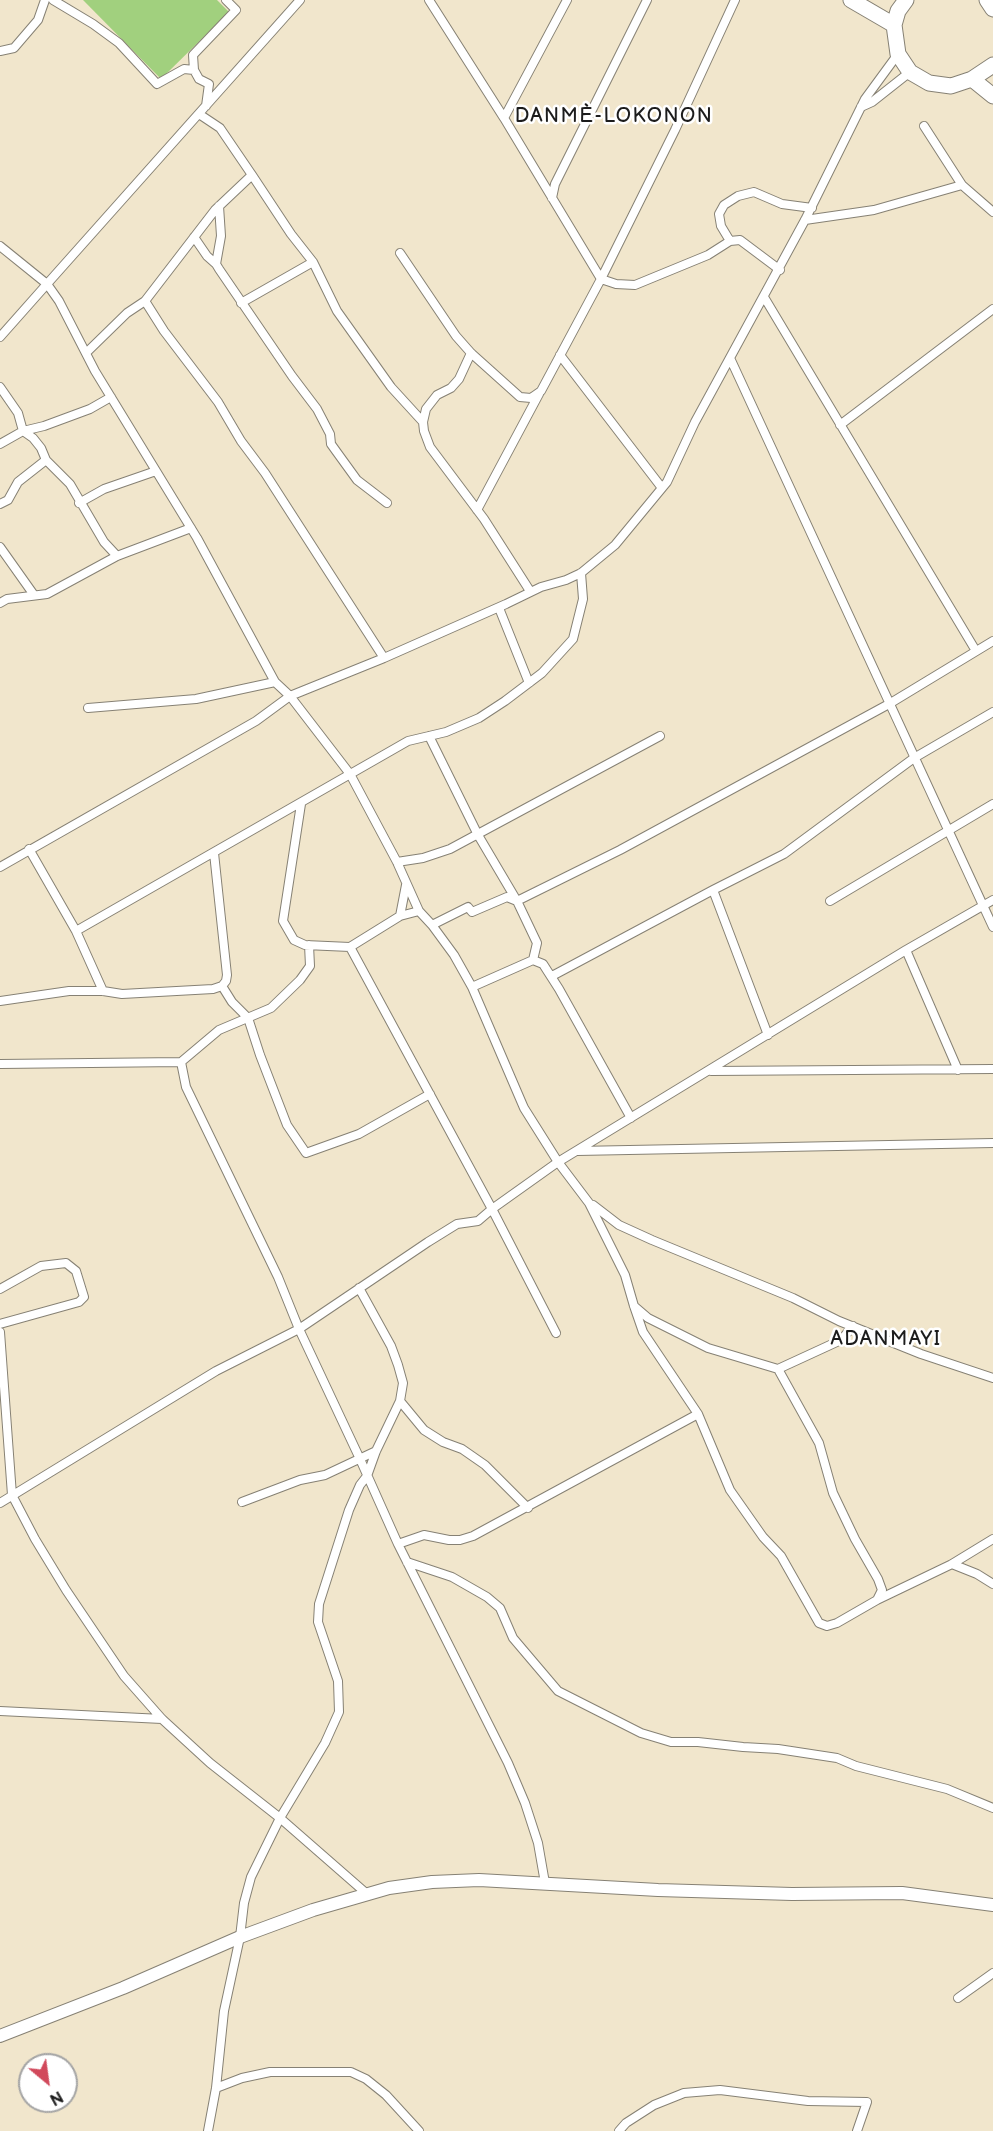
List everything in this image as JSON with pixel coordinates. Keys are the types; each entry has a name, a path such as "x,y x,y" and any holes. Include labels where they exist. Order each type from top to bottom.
{"highway":[{"path":"851,0 894,25"},
{"path":"906,0 898,11 894,25 898,54 910,72 929,83 951,86 972,79 993,65"},
{"path":"987,0 993,9"},
{"path":"972,79 993,96"}],"main road":[{"path":"0,2036 123,1988 240,1937 313,1910 367,1894 432,1882 479,1880 658,1890 792,1894 902,1893 993,1905"}],"street":[{"path":"0,51 14,48 38,20 45,0"},
{"path":"53,0 119,43 158,84 184,69 194,70"},
{"path":"206,106 209,84 199,79 194,70 193,56 236,10 226,0"},
{"path":"0,337 300,0"},
{"path":"429,0 504,118 601,279 616,284 635,285 708,255 730,241 740,240 780,270"},
{"path":"504,118 567,0"},
{"path":"552,198 561,173 647,0"},
{"path":"477,510 601,279 675,130 735,0"},
{"path":"0,867 256,721 290,696 499,608 530,591 566,580 581,573 615,545 662,488 730,357 780,270 861,107 898,54"},
{"path":"861,107 872,102 910,72"},
{"path":"199,114 220,128 291,234 313,262 338,311 391,387 423,422"},
{"path":"924,126 962,185 993,212"},
{"path":"86,354 127,312 145,301 219,206 252,175"},
{"path":"805,220 874,210 962,185"},
{"path":"730,241 719,214 724,205 738,196 753,192 782,204 812,208"},
{"path":"216,264 221,236 219,206"},
{"path":"194,237 216,264 317,409 330,434 331,444 357,480 387,503"},
{"path":"0,246 47,284 59,301 111,397 191,528 275,682 290,696 350,774 397,862 419,912 432,925 454,955 472,987 524,1108 558,1162 590,1203 625,1275 643,1332 698,1414 730,1490 762,1537 781,1556 819,1623 827,1626 837,1623 877,1600 952,1564 993,1539"},
{"path":"400,253 456,336 471,353 520,397 531,398 541,391"},
{"path":"241,303 313,262"},
{"path":"764,297 976,651"},
{"path":"145,301 164,331 218,402 241,441 265,473 384,658"},
{"path":"840,425 993,309"},
{"path":"471,353 459,379 451,388 437,395 426,409 423,422 424,431 430,447 477,510 530,591"},
{"path":"560,355 662,488"},
{"path":"730,357 993,927"},
{"path":"0,387 18,413 23,431 33,438 41,448 46,460 70,484 79,503 104,542 117,556"},
{"path":"0,444 23,431 44,426 90,409 111,397"},
{"path":"0,504 8,500 18,482 46,460"},
{"path":"79,503 104,489 156,471"},
{"path":"0,603 7,599 47,594 117,556 191,528"},
{"path":"0,547 34,595"},
{"path":"76,931 408,741 446,732 478,718 529,684 573,639 583,599 581,573"},
{"path":"499,608 529,684"},
{"path":"432,925 468,908 472,912 507,897 518,901 620,850 889,704 993,641"},
{"path":"88,708 196,699 275,682"},
{"path":"552,976 784,854 914,758 993,712"},
{"path":"429,736 478,835 518,901 537,943 533,960"},
{"path":"397,862 423,858 450,849 660,736"},
{"path":"301,804 283,921 294,940 309,945 350,947 400,916 419,912"},
{"path":"830,901 993,804"},
{"path":"29,849 76,931 103,991"},
{"path":"0,1001 69,992 103,991 122,994 213,989 222,986 227,975 214,853"},
{"path":"400,916 406,885"},
{"path":"713,890 768,1035"},
{"path":"0,1503 216,1371 299,1329 457,1224 478,1221 558,1162 711,1071 906,950 993,900"},
{"path":"0,1064 181,1062 219,1030 271,1008 300,980 310,966 309,945"},
{"path":"350,947 492,1209 556,1333"},
{"path":"906,950 958,1070"},
{"path":"472,987 533,960 543,964 552,976 631,1118"},
{"path":"222,986 232,1002 248,1017 287,1125 306,1153 359,1134 430,1094"},
{"path":"181,1062 186,1087 278,1277 299,1329 398,1544 508,1763 525,1803 538,1844 545,1883"},
{"path":"711,1071 993,1069"},
{"path":"576,1151 993,1143"},
{"path":"590,1203 619,1225 921,1354 993,1378"},
{"path":"0,1289 41,1266 66,1263 76,1271 84,1297 79,1302 0,1324"},
{"path":"208,2131 216,2088 224,2011 251,1877 280,1818 325,1743 339,1712 338,1681 318,1622 318,1612 349,1510 360,1485 367,1476 376,1450 400,1401 403,1383 398,1365 391,1346 359,1288"},
{"path":"634,1306 648,1318 708,1348 778,1369 841,1340 853,1326"},
{"path":"0,1332 12,1495 66,1590 124,1676 162,1719 219,1771 280,1818 367,1894"},
{"path":"778,1369 819,1443 833,1493 855,1539 878,1579 882,1590 877,1600"},
{"path":"400,1401 424,1430 462,1449 485,1465 528,1508"},
{"path":"398,1544 424,1535 449,1540 460,1540 473,1536 698,1414"},
{"path":"242,1503 300,1480 325,1475 376,1450"},
{"path":"407,1562 452,1578 487,1598 500,1608 513,1638 558,1691 641,1733 671,1742 778,1749 837,1758 856,1766 947,1789 993,1808"},
{"path":"952,1564 977,1574 993,1584"},
{"path":"0,1711 162,1719"},
{"path":"958,1998 993,1974"},
{"path":"216,2088 242,2078 270,2072 351,2072 366,2079 386,2095 419,2131"},
{"path":"619,2131 626,2123 654,2105 684,2092 720,2090 808,2101 867,2102 857,2131"}],"green space":[{"path":"83,0 217,0 229,12 161,79"}],"district":[{"name":"DANMÈ-LOKONON","path":"614,117"},
{"name":"ADANMAYI","path":"886,1340"}]}
